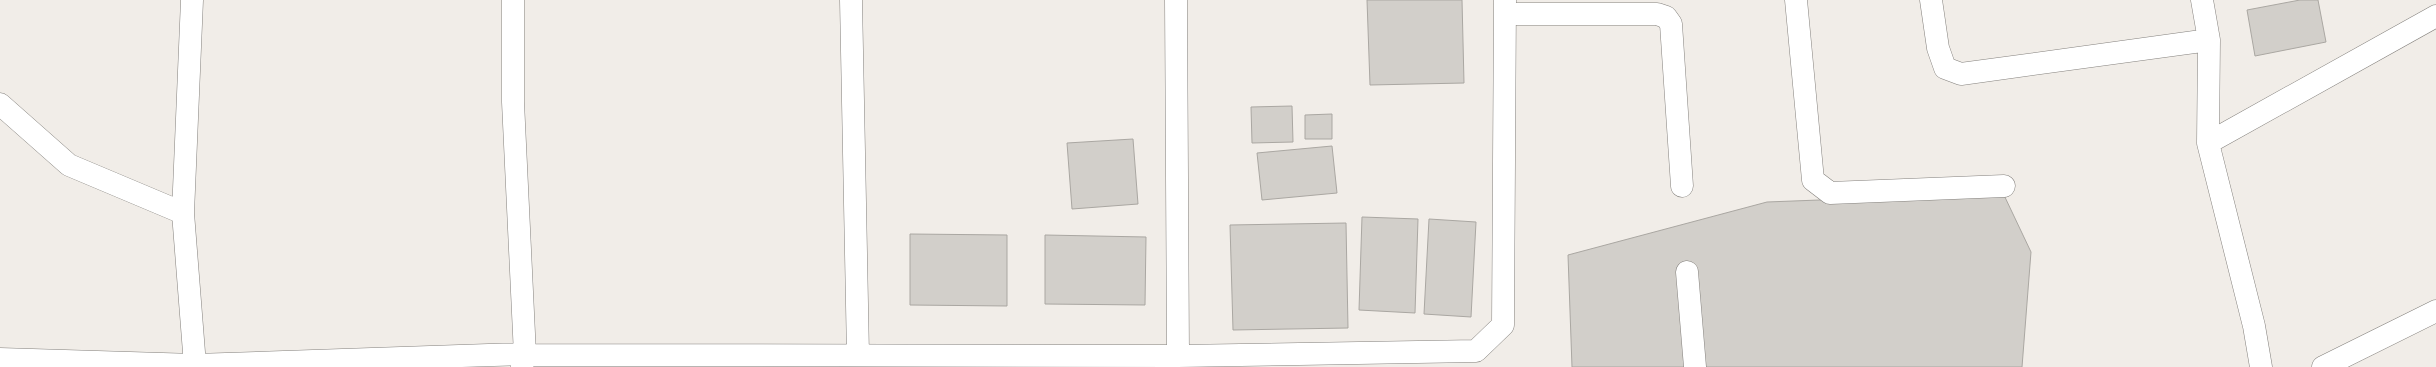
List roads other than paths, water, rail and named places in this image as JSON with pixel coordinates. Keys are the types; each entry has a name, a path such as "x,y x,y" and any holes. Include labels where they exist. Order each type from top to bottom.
{"street":[{"path":"192,0 183,213 195,366"},
{"path":"513,0 513,102 524,361"},
{"path":"851,0 858,355"},
{"path":"1176,0 1178,356"},
{"path":"1796,0 1813,180 1817,184 1830,193 2004,186"},
{"path":"1930,0 1938,48 1945,68 1961,74 2209,40"},
{"path":"2202,0 2209,40 2208,143 2254,326 2261,367"},
{"path":"0,359 195,366 858,355 1178,356 1476,351 1503,325 1505,7 1656,14 1666,17 1671,24 1682,186"},
{"path":"2208,143 2436,16"},
{"path":"0,104 69,165 183,213"},
{"path":"1687,272 1696,367"},
{"path":"2323,367 2436,311"}]}
